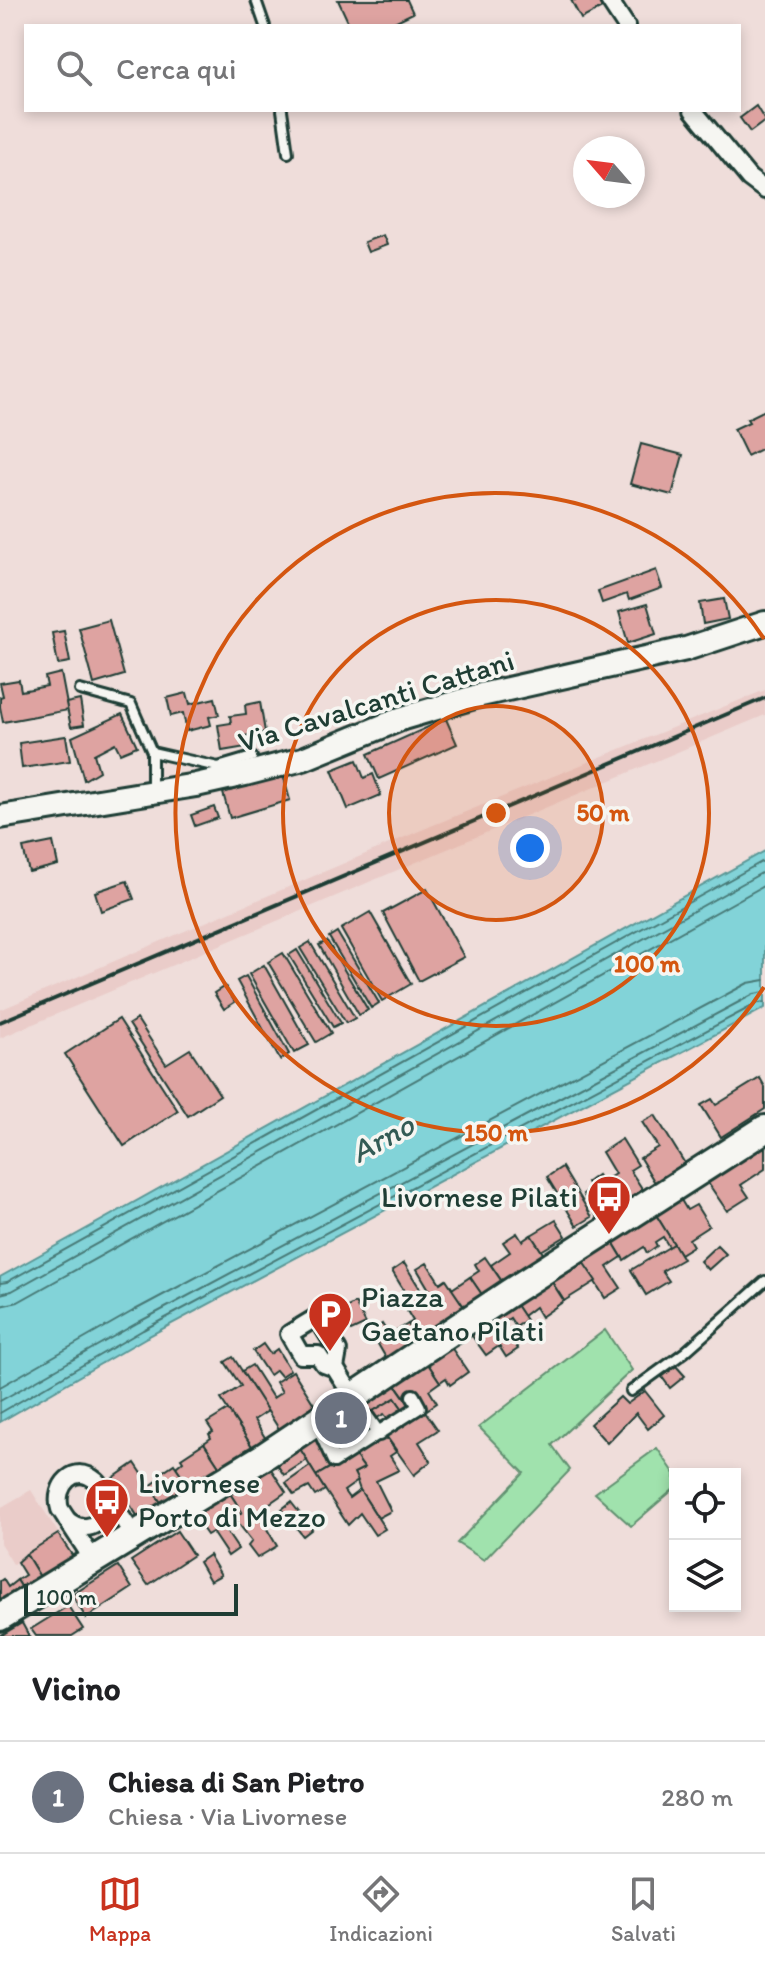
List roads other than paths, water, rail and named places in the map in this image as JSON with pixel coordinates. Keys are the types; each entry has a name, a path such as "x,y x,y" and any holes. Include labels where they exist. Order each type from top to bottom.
{"main road":[{"path":"0,1617 316,1422 360,1407 509,1293 765,1129"}],"street":[{"path":"609,0 624,24"},
{"path":"695,112 749,178 765,190"},
{"name":"Via Cavalcanti Cattani","path":"0,817 208,782 303,759 403,718 481,695 686,649 765,623"},
{"path":"335,1368 379,1434"},
{"path":"316,1422 334,1461 419,1407 413,1396"},
{"path":"94,1561 63,1516 57,1501 65,1480 83,1475 96,1481 134,1534"},
{"path":"63,1516 80,1528 98,1521 106,1509 101,1487"}],"lane":[{"path":"256,0 264,24"},
{"path":"282,112 288,153"},
{"path":"80,690 131,704 152,752 152,792"},
{"path":"152,752 218,767 252,757"},
{"path":"631,1391 685,1352 765,1281"}],"water":[{"name":"Arno","path":"765,851 765,1008 147,1337 0,1422 0,1277"}],"railway":[{"path":"0,1022 765,698"}],"place":[{"name":"Livornese Pilati","path":"609,1236"},
{"name":"Piazza Gaetano Pilati","path":"330,1353"},
{"name":"Chiesa di San Pietro","path":"341,1418"},
{"name":"Livornese Porto di Mezzo","path":"107,1539"}]}
